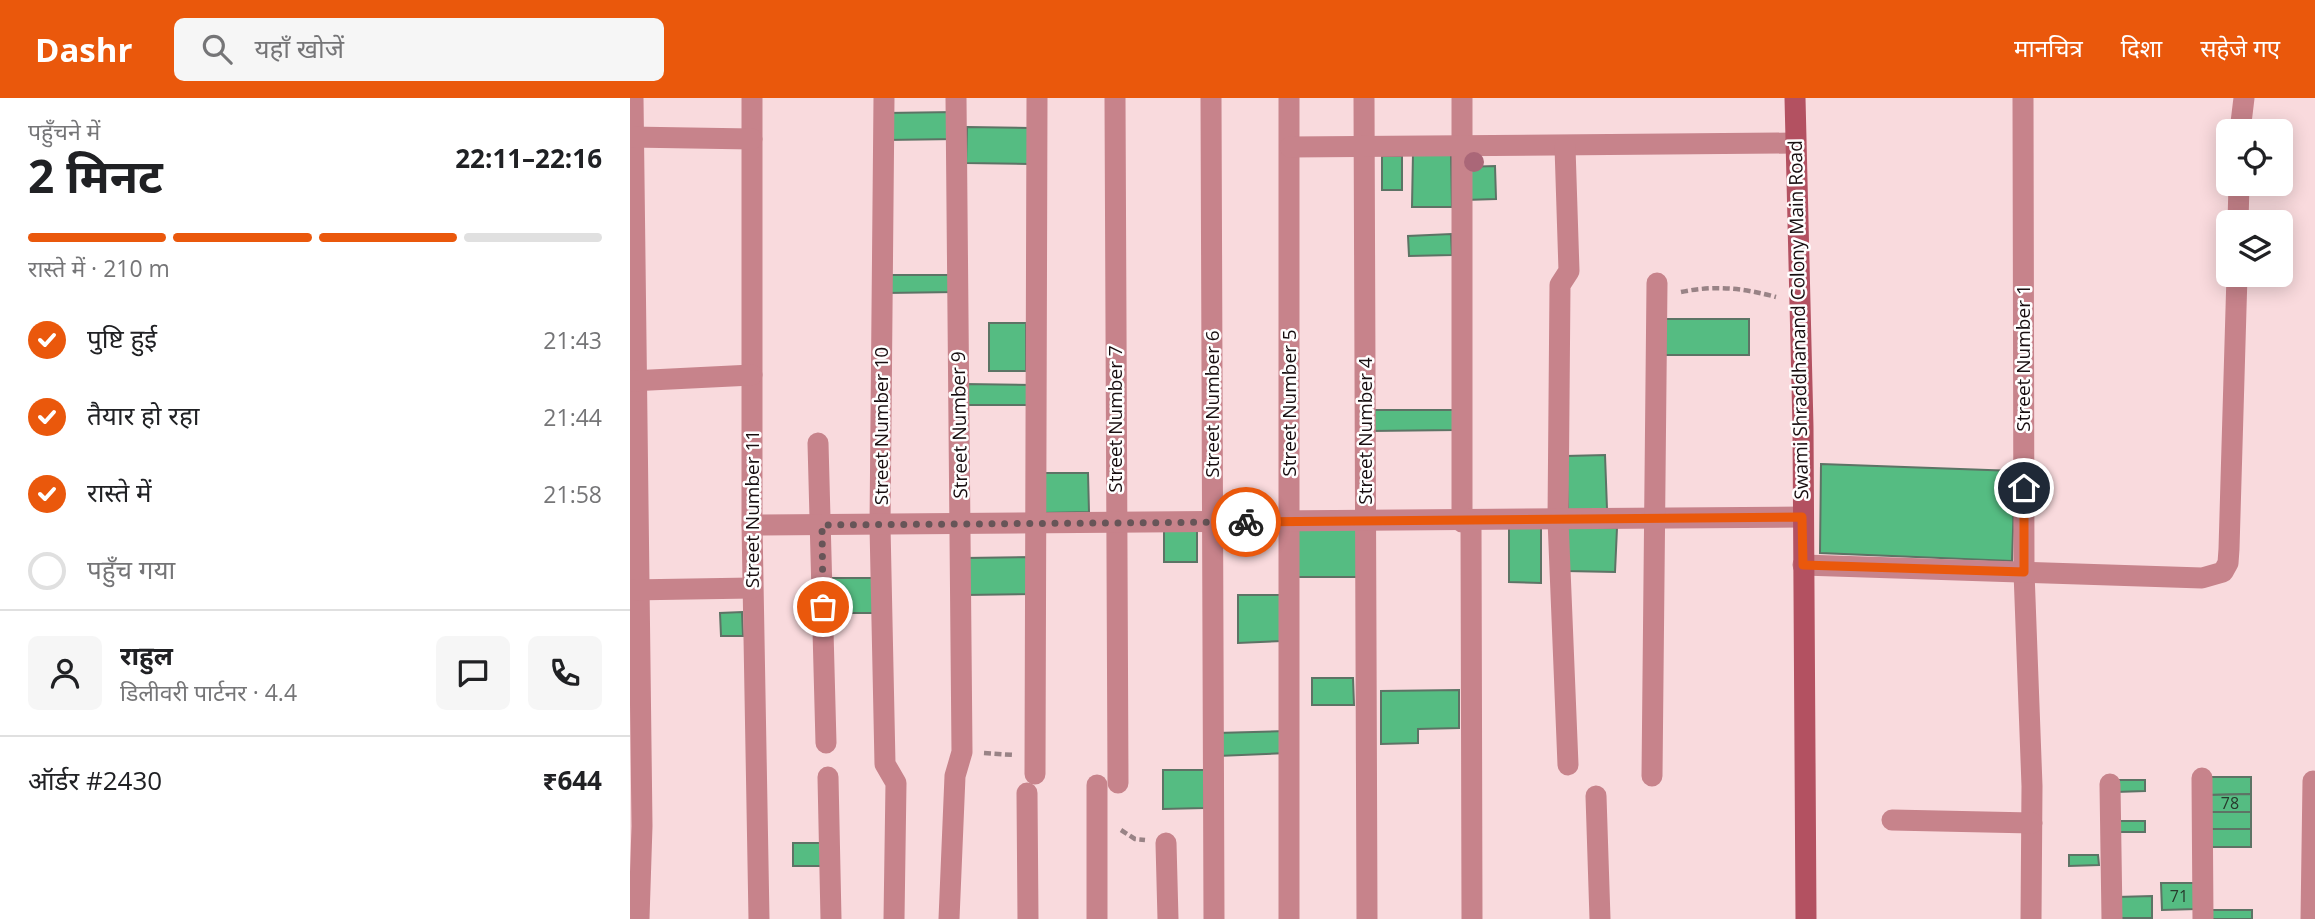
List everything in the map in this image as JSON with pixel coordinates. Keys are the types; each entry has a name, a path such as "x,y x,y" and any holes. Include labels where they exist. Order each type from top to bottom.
{"street":[{"path":"633,98 634,590 642,826 639,919"},
{"name":"Street Number 11","path":"752,98 752,588 759,919"},
{"name":"Street Number 10","path":"884,98 880,526 885,764 896,783 894,919"},
{"name":"Street Number 9","path":"949,919 955,776 962,752 956,98"},
{"path":"1028,919 1037,525 1037,98"},
{"name":"Street Number 7","path":"1115,98 1118,783"},
{"name":"Street Number 6","path":"1211,98 1214,919"},
{"name":"Street Number 5","path":"1289,98 1289,919"},
{"name":"Street Number 4","path":"1364,98 1367,919"},
{"path":"1462,98 1472,919"},
{"name":"Swami Shraddhanand Colony Main Road","path":"1795,98 1794,143 1804,427 1802,517 1806,919"},
{"name":"Street Number 1","path":"2023,98 2024,572 2032,786 2031,919"},
{"path":"2241,119 2244,98"},
{"path":"632,137 752,139"},
{"path":"1290,148 1794,143"},
{"path":"1565,147 1569,271 1560,285 1559,520 1568,765"},
{"path":"1803,565 2202,578 2223,572 2228,563 2229,549 2236,287"},
{"path":"1652,776 1657,520 1657,291"},
{"path":"633,381 752,375"},
{"path":"818,443 826,743"},
{"path":"752,525 1467,522 1802,517"},
{"path":"634,590 752,588"},
{"path":"828,777 831,919"},
{"path":"2202,778 2203,919"},
{"path":"2311,919 2313,781"},
{"path":"2110,784 2112,919"},
{"path":"1097,785 1097,919"},
{"path":"1596,796 1600,919"},
{"path":"1892,820 2032,823"},
{"path":"1167,843 1168,919"}],"path":[{"path":"1657,291 1741,288 1799,303"},
{"path":"962,752 1033,774"},
{"path":"1097,814 1135,839 1167,843"}],"building":[{"path":"955,112 956,139 886,140 886,113"},
{"path":"967,127 1029,128 1029,164 966,163"},
{"path":"1413,153 1451,154 1452,207 1412,207"},
{"path":"1382,156 1402,156 1402,190 1382,190"},
{"path":"1495,166 1496,199 1465,200 1464,167"},
{"path":"1451,234 1452,255 1409,256 1408,236"},
{"path":"886,275 956,275 956,292 886,293"},
{"path":"1658,319 1749,319 1749,355 1659,355"},
{"path":"989,323 1026,323 1026,371 989,371"},
{"path":"964,384 1032,385 1031,405 964,405"},
{"path":"1371,410 1456,410 1456,430 1370,431"},
{"path":"1605,455 1607,509 1568,510 1566,456"},
{"path":"1821,464 2015,471 2012,561 1820,553"},
{"path":"1042,473 1088,473 1089,512 1043,513"},
{"path":"1509,525 1541,525 1541,583 1509,582"},
{"path":"1164,526 1197,526 1197,562 1164,562"},
{"path":"1357,527 1357,577 1291,577 1290,528"},
{"path":"1567,527 1617,528 1615,572 1566,571"},
{"path":"1033,557 1033,594 965,595 965,558"},
{"path":"827,578 879,578 879,613 826,613"},
{"path":"1238,595 1281,595 1282,641 1238,643"},
{"path":"742,612 743,636 721,636 720,613"},
{"path":"1312,678 1353,678 1354,705 1312,705"},
{"path":"1459,690 1459,728 1418,729 1418,743 1381,744 1381,691"},
{"path":"1286,731 1287,753 1218,756 1217,733"},
{"path":"1163,770 1204,770 1204,808 1163,809"},
{"path":"2209,777 2251,777 2251,794 2208,795"},
{"path":"2116,780 2145,780 2145,791 2116,792"},
{"path":"2251,794 2251,812 2209,812 2208,795"},
{"path":"2209,812 2251,812 2251,829 2209,829"},
{"path":"2116,821 2145,821 2145,832 2116,832"},
{"path":"2209,829 2251,829 2251,847 2208,847"},
{"path":"793,843 825,843 825,866 793,866"},
{"path":"2069,855 2098,855 2099,865 2069,866"},
{"path":"2161,883 2196,883 2196,909 2162,910"},
{"path":"2152,896 2152,918 2117,918 2117,897"},
{"path":"2208,910 2252,910 2252,919 2208,919"}],"way so far":[{"path":"823,607 822,525 1246,522"}],"route":[{"path":"1246,522 1802,517 1803,565 2024,572 2024,488"}]}
